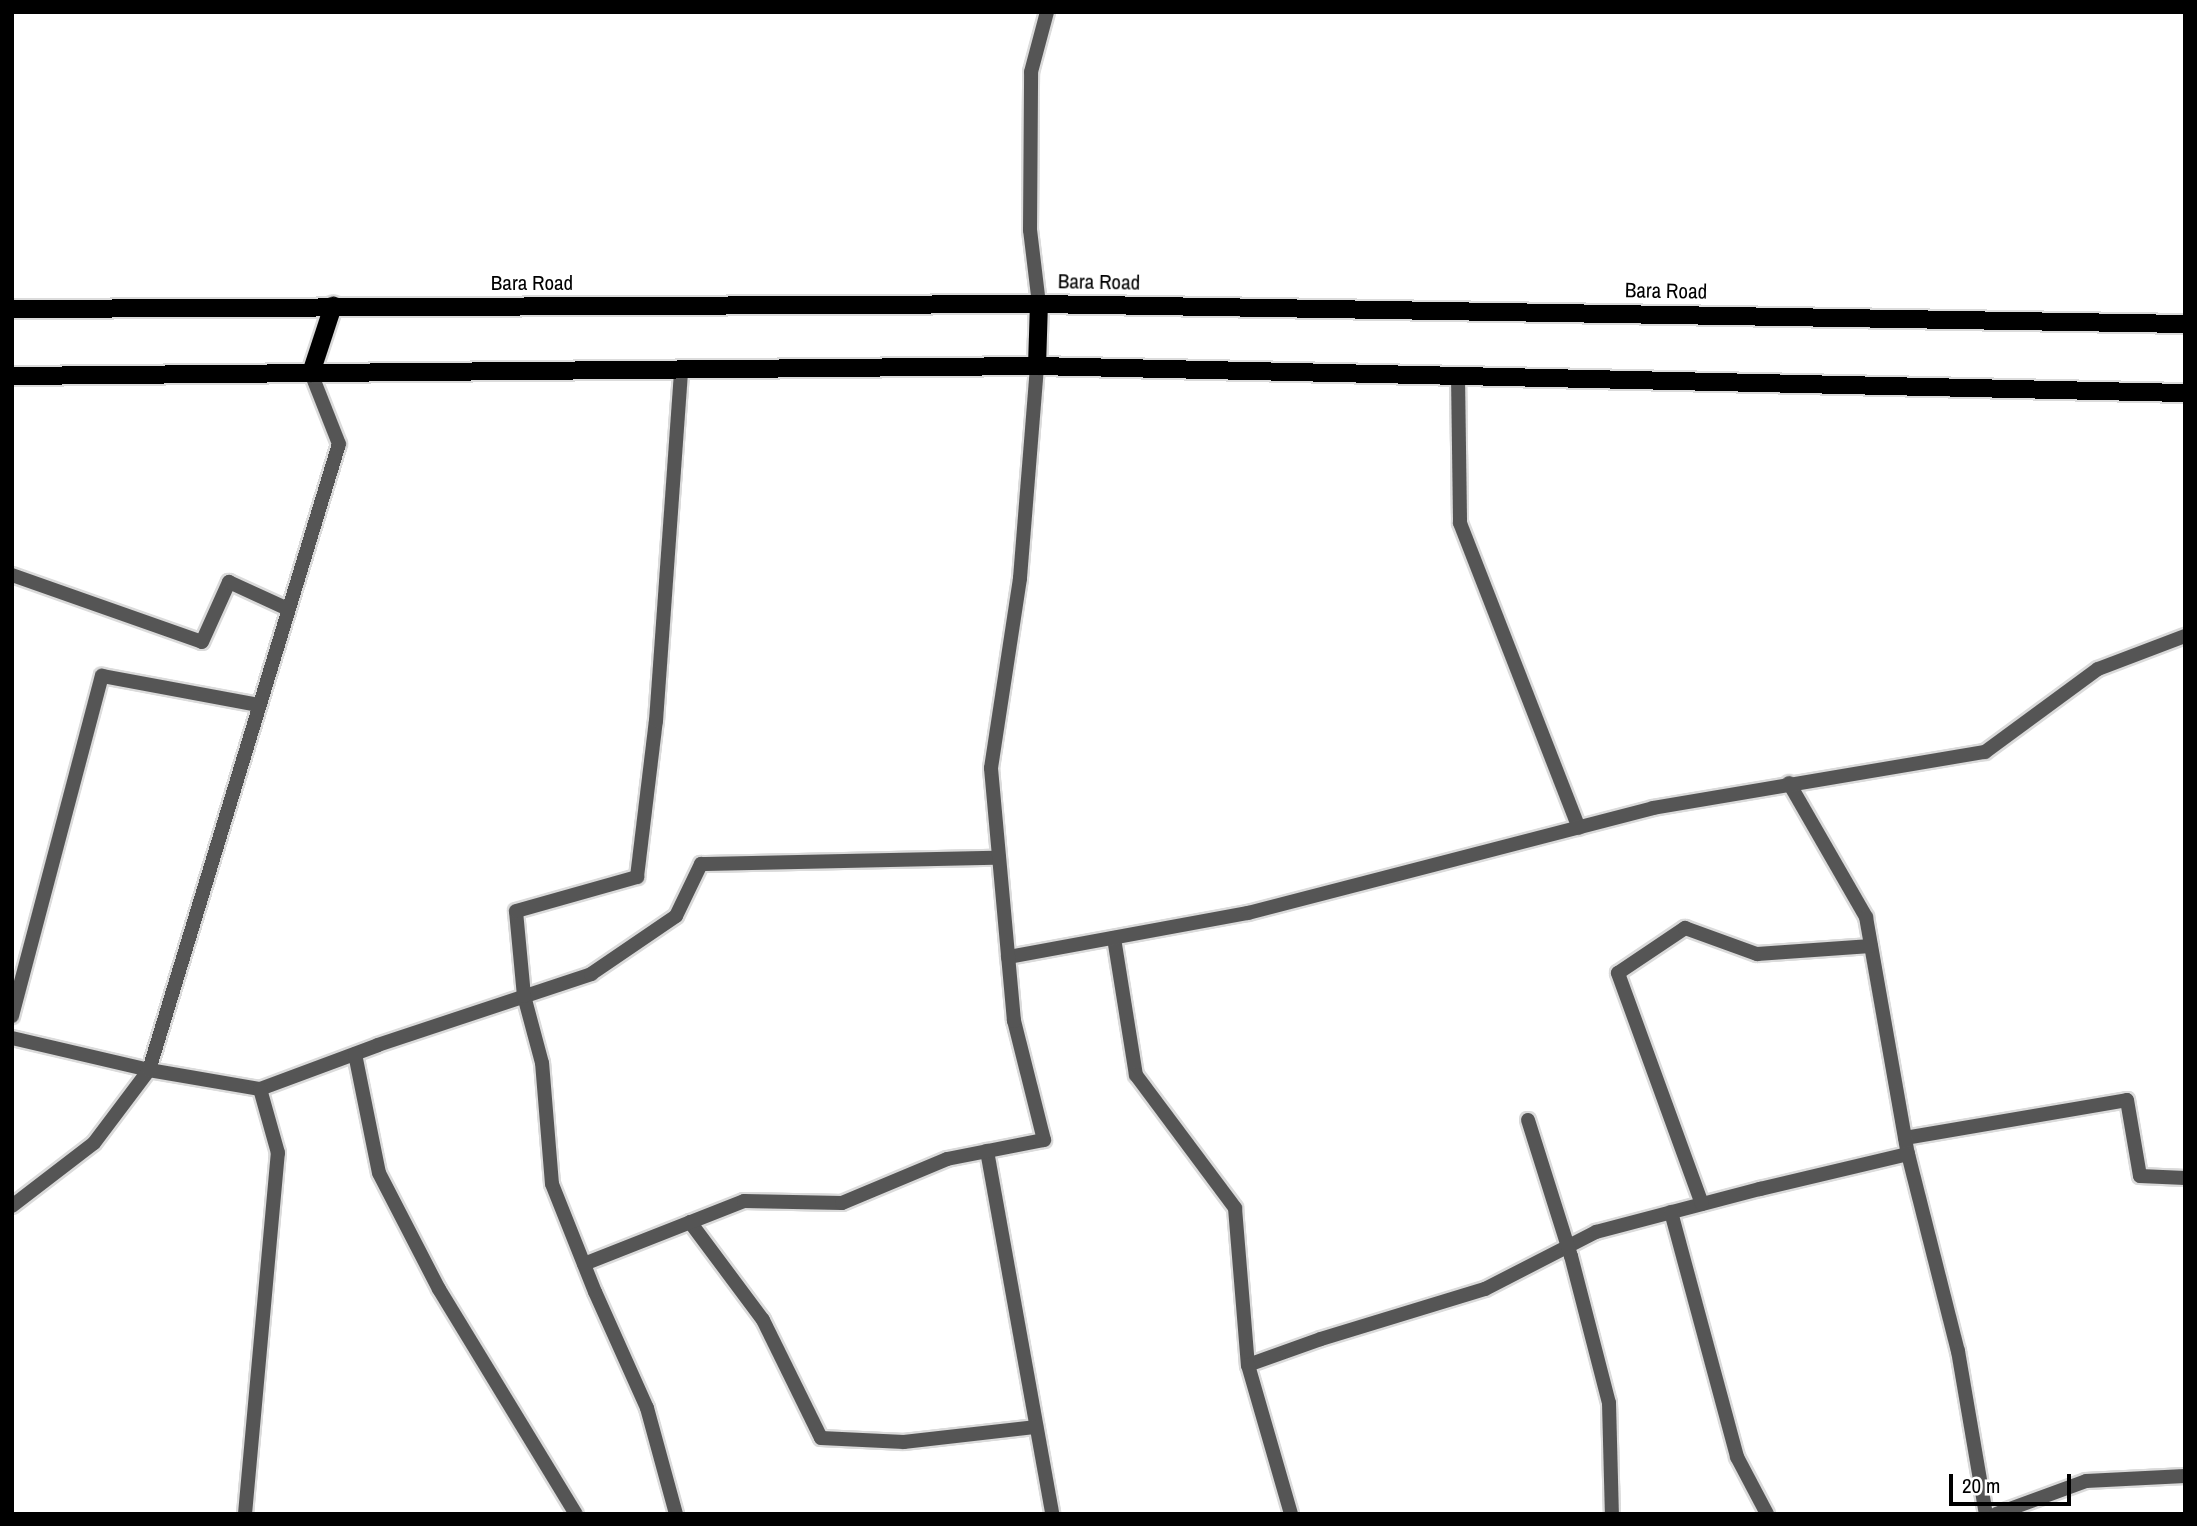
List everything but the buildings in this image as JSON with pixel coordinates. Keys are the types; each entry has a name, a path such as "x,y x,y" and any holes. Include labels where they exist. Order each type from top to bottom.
{"main road":[{"name":"Bara Road","path":"12,309 1039,304 2185,324"},
{"path":"1037,366 1039,304"},
{"path":"312,373 333,306"},
{"path":"12,376 1037,366 2185,393"}],"street":[{"path":"1039,304 1030,230 1031,72 1047,12"},
{"path":"584,1264 744,1201 842,1203 947,1159 1044,1140 1014,1021 991,768 1020,578 1037,366"},
{"path":"676,1514 648,1408 584,1264 552,1184 542,1063 524,996 516,911 637,877 656,721 681,369"},
{"path":"12,1206 94,1143 149,1070 339,444 312,373"},
{"path":"1458,376 1460,523 1578,828"},
{"path":"12,575 202,642 229,582 288,609"},
{"path":"1008,957 1248,913 1653,808 1985,752 2098,669 2185,636"},
{"path":"12,1016 102,676 258,705"},
{"path":"1789,783 1866,916 1908,1154 1958,1351 1986,1514"},
{"path":"12,1038 149,1070 260,1089 592,974 676,916 701,864 999,858"},
{"path":"1702,1204 1618,973 1685,929 1757,954 1871,946"},
{"path":"1114,938 1136,1075 1235,1208 1248,1365 1291,1514"},
{"path":"355,1054 379,1173 439,1289 576,1514"},
{"path":"244,1514 278,1153 260,1089"},
{"path":"1905,1139 2127,1100 2140,1176 2185,1178"},
{"path":"1528,1120 1568,1247 1609,1404 1612,1514"},
{"path":"987,1151 1052,1514"},
{"path":"1248,1365 1321,1339 1485,1289 1596,1232 1908,1154"},
{"path":"1671,1212 1737,1457 1767,1514"},
{"path":"690,1222 763,1320 821,1438 904,1442 1036,1427"},
{"path":"1996,1514 2086,1481 2185,1476"}]}
